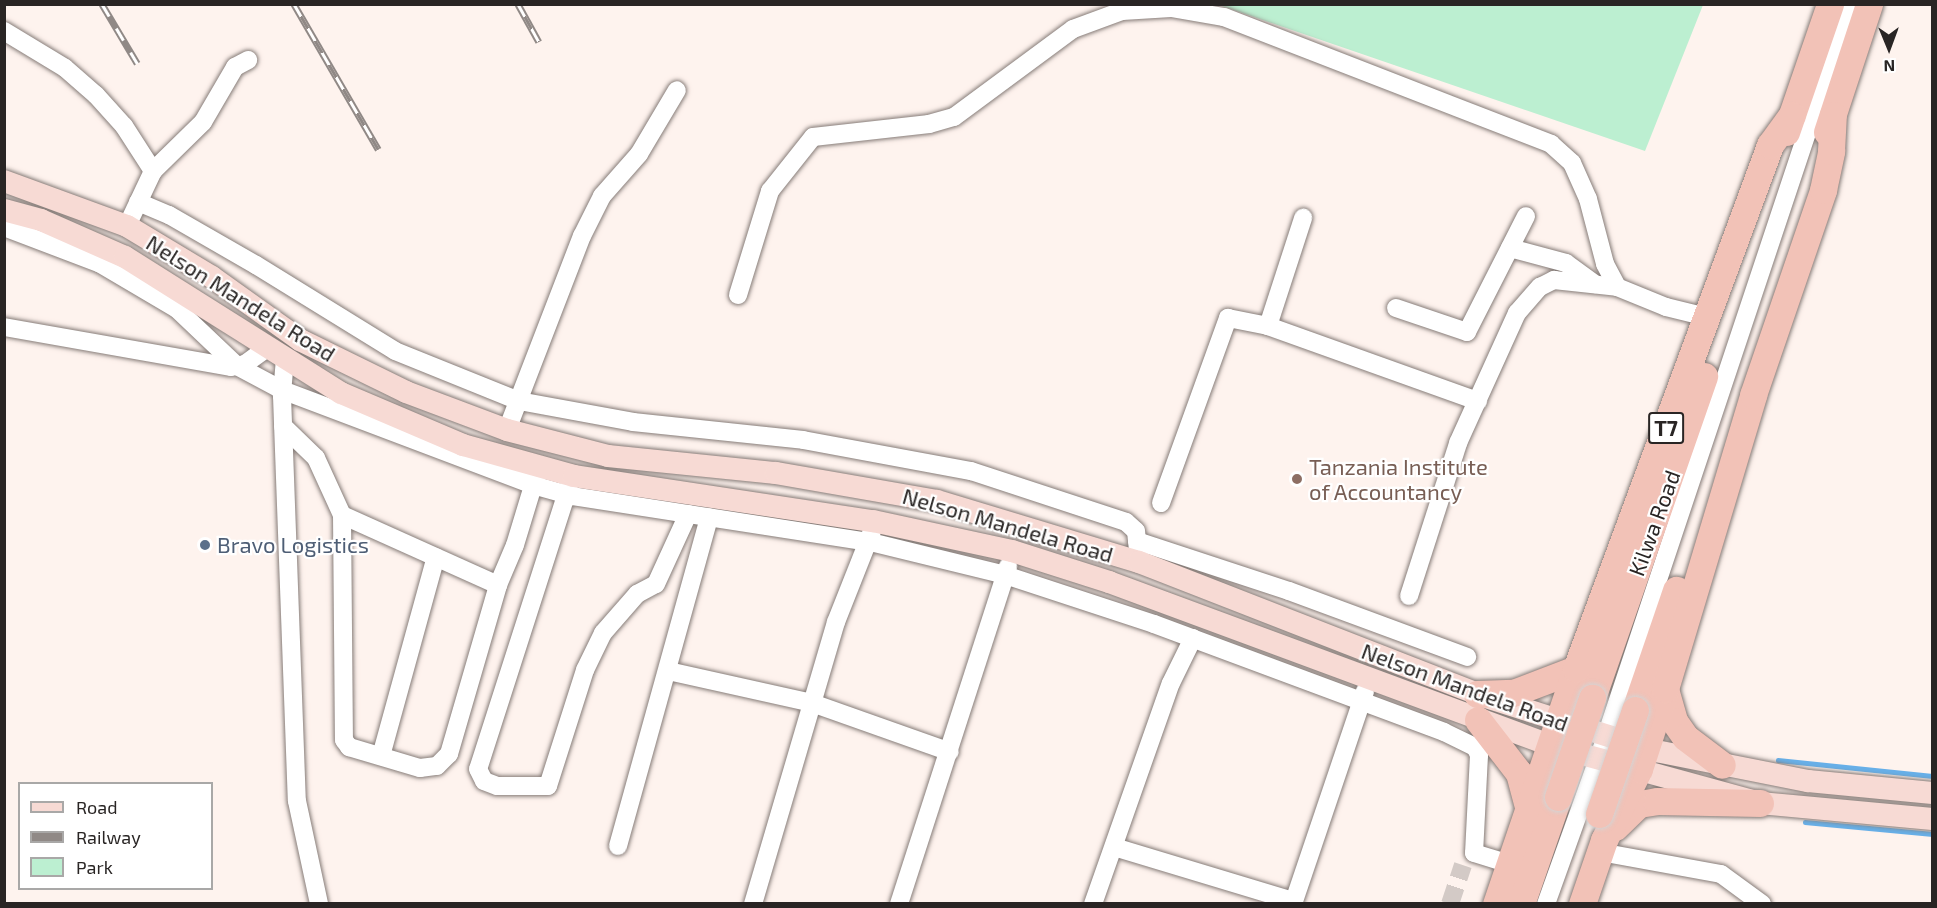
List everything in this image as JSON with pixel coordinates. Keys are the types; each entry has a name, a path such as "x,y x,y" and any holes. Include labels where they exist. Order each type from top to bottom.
{"highway":[{"name":"Kilwa Road","path":"1521,903 1830,4"},
{"name":"Kilwa Road","path":"1565,903 1601,835 1635,710 1869,4"},
{"name":"T7","path":"1496,903 1576,669 1770,145 1792,115"},
{"path":"1582,903 1601,835 1642,758 1665,689 1753,395 1823,190 1832,151 1833,116"},
{"path":"1529,811 1519,773 1477,707 1576,669"},
{"path":"1665,689 1674,721 1685,737 1722,765"},
{"path":"1601,835 1639,804 1688,799 1760,802"}],"main road":[{"name":"Nelson Mandela Road","path":"4,181 127,226 212,277 300,340 406,392 507,430 608,456 776,472 937,501 1138,552 1477,707"},
{"name":"Nelson Mandela Road","path":"4,210 41,220 125,257 178,287 276,353 341,393 535,477 569,485 872,532 1012,551 1109,582 1370,678 1477,707 1555,734 1598,758 1642,758 1722,765 1868,789 1932,793"},
{"name":"Nelson Mandela Road","path":"1555,734 1606,736 1642,758 1760,802 1932,819"}],"street":[{"path":"1546,903 1606,736 1850,4"},
{"path":"738,295 770,191 813,137 929,124 954,117 1073,29 1122,11 1171,8 1224,17 1551,144 1572,163 1588,199 1605,264 1617,287"},
{"path":"4,31 65,68 96,96 124,126 153,171"},
{"path":"127,226 153,171 188,140 220,97 234,67 248,60"},
{"path":"507,430 587,226 602,196 639,154 677,90"},
{"path":"138,202 170,215 395,351 519,401 633,422 803,441 971,471 1111,514 1137,531 1138,552 1289,591 1467,657"},
{"path":"1396,308 1467,332 1526,216"},
{"path":"1268,326 1303,218"},
{"path":"4,227 109,269 177,309 237,366 282,390 535,477 515,545 498,585 449,754 437,766 420,768 349,747 341,725 342,515 316,458 283,426"},
{"path":"1510,248 1566,263 1595,284"},
{"path":"1409,596 1454,454 1517,313 1531,296 1554,280 1595,284 1617,287 1666,308 1707,317"},
{"path":"1161,503 1228,318 1268,326 1478,401"},
{"path":"4,327 135,352 237,366 276,353 282,390 297,801 320,903"},
{"path":"688,514 656,584 637,594 603,633 585,670 548,786 497,786 484,781 478,769 569,485 688,514 872,532 1192,639 1444,732 1478,750 1468,859 1509,864"},
{"path":"342,515 498,585"},
{"path":"618,846 709,517"},
{"path":"753,903 836,622 872,532"},
{"path":"899,903 950,752 1012,551"},
{"path":"381,756 436,557"},
{"path":"1093,903 1171,683 1192,639"},
{"path":"668,671 812,703 950,752"},
{"path":"1114,847 1293,902 1370,678"},
{"path":"1601,835 1721,874 1762,903"}],"green space":[{"path":"1703,4 1645,151 1219,5"}],"waterway":[{"path":"1778,760 1932,776"},
{"path":"1805,822 1932,834"}],"tunnel":[{"path":"1450,904 1463,865"}],"railway":[{"path":"102,4 137,63"},
{"path":"294,4 378,149"},
{"path":"518,4 539,42"}],"place":[{"name":"Tanzania Institute of Accountancy","path":"1297,479"},
{"name":"Bravo Logistics","path":"205,545"}]}
